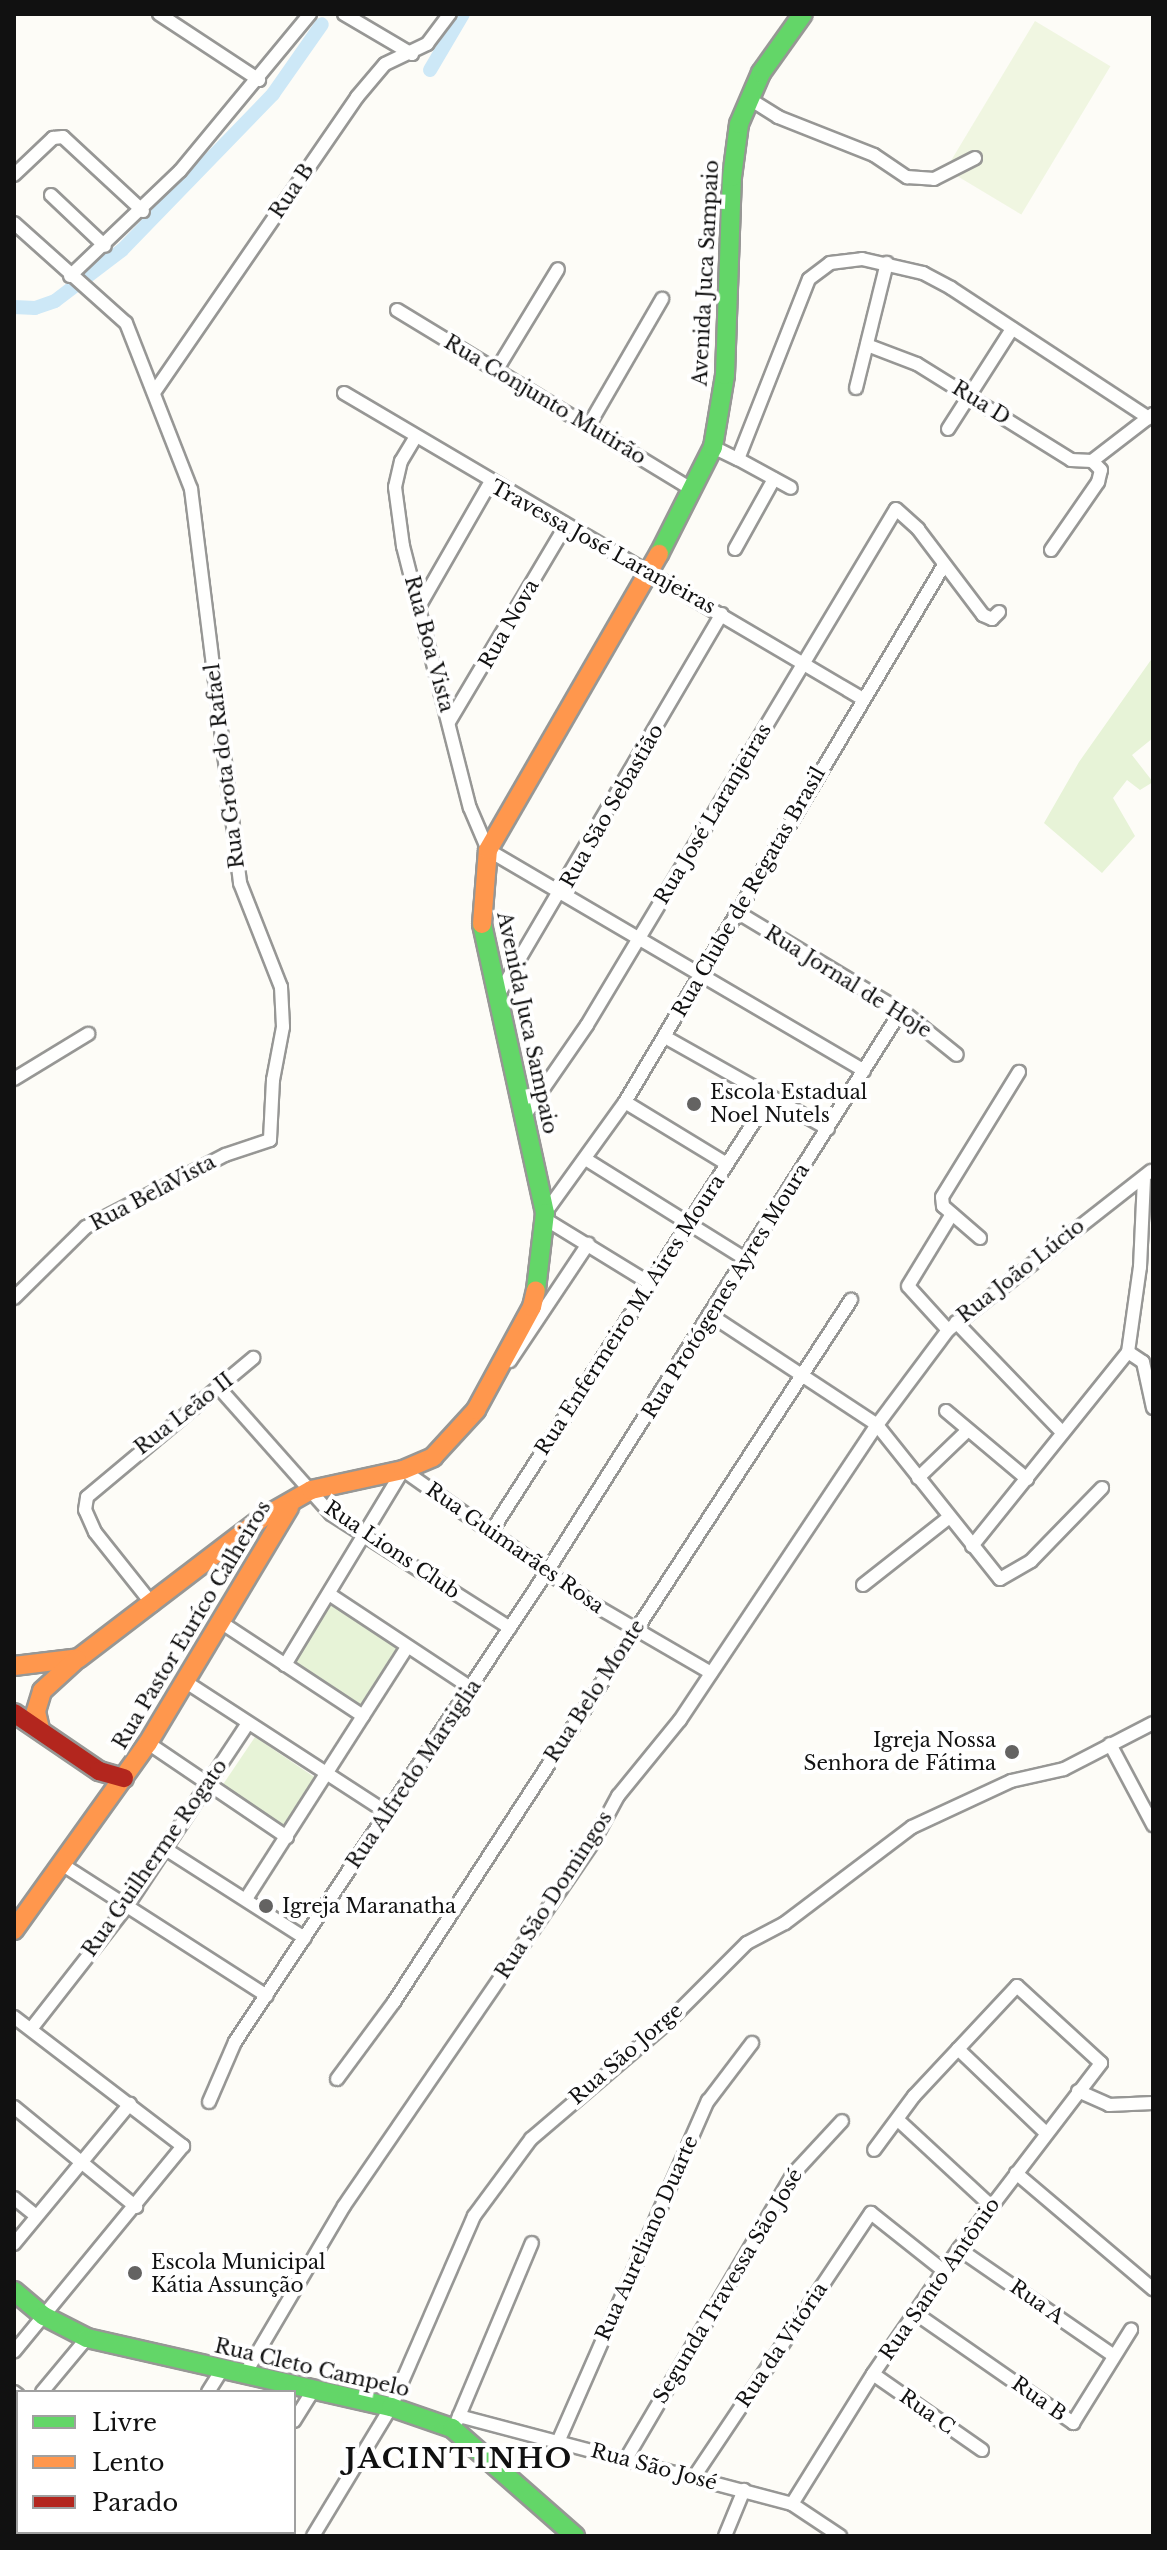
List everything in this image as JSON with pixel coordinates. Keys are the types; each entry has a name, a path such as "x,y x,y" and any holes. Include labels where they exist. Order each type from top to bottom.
{"main road":[{"name":"Avenida Juca Sampaio","path":"14,1666 79,1658 153,1605 223,1547 303,1494 403,1470 446,1446 497,1375 532,1307 545,1216 480,917 488,850 693,490 713,447 725,375 734,150 748,98 803,14"},
{"name":"Rua Pastor Euríco Calheiros","path":"14,1930 148,1743 222,1623 250,1570 303,1494"},
{"path":"223,1547 241,1553 250,1570"},
{"path":"40,1729 36,1711 42,1691 79,1658"},
{"path":"14,1713 99,1771 124,1778"},
{"path":"99,1771 112,1794"},
{"name":"Rua Cleto Campelo","path":"14,2291 44,2316 87,2338 456,2422 575,2536"}],"street":[{"path":"159,14 259,80"},
{"path":"76,281 105,246 143,211 259,80 310,14"},
{"path":"344,14 412,54"},
{"name":"Rua B","path":"155,391 357,97 385,64 412,54 427,44 450,14"},
{"path":"748,98 778,117 874,155 907,177 934,179 975,158"},
{"path":"14,175 56,137 68,139 143,211"},
{"path":"51,195 105,246"},
{"name":"Rua Grota do Rafael","path":"14,223 126,323 155,391 199,524 240,883 283,1001 270,1140"},
{"path":"738,459 809,279 830,263 862,259 923,273 1151,416 1092,461 1101,470 1098,482 1051,550"},
{"path":"856,388 887,263"},
{"path":"496,371 558,269"},
{"path":"589,425 662,299"},
{"name":"Rua Conjunto Mutirão","path":"397,310 693,490"},
{"path":"948,429 1012,329"},
{"name":"Rua D","path":"867,345 917,364 1071,460 1092,461"},
{"name":"Travessa José Laranjeiras","path":"344,393 490,483 648,570 863,699"},
{"name":"Rua Boa Vista","path":"415,438 401,461 395,487 403,546 470,808 488,850"},
{"path":"713,447 791,488"},
{"path":"735,549 774,479"},
{"path":"420,605 490,483"},
{"name":"Rua José Laranjeiras","path":"525,1115 641,937 896,509 918,529 944,565"},
{"name":"Rua Nova","path":"449,722 566,525"},
{"path":"944,565 985,618 999,612"},
{"name":"Rua Clube de Regatas Brasil","path":"545,1216 587,1160 665,1037 944,565"},
{"name":"Rua São Sebastião","path":"497,997 562,894 722,614"},
{"path":"488,850 641,937 864,1071"},
{"name":"Rua Jornal de Hoje","path":"737,912 901,1011 957,1055"},
{"name":"Rua Protógenes Ayres Moura","path":"548,1570 712,1316 901,1011"},
{"path":"14,1079 88,1034"},
{"path":"665,1037 828,1129"},
{"path":"980,1238 943,1206 943,1193 1019,1072"},
{"name":"Rua Enfermeiro M. Aires Moura","path":"491,1532 770,1097"},
{"path":"625,1102 727,1164"},
{"name":"Rua BelaVista","path":"14,1298 86,1227 225,1155 270,1140"},
{"path":"587,1160 747,1260"},
{"path":"972,1546 1128,1352 1150,1171"},
{"name":"Rua João Lúcio","path":"877,1425 952,1326 1026,1264 1150,1171"},
{"path":"952,1214 908,1286 1062,1432"},
{"path":"545,1216 651,1284"},
{"path":"497,1375 529,1338 588,1244"},
{"name":"Rua Belo Monte","path":"337,2079 394,2002 800,1372 851,1300"},
{"path":"712,1316 877,1425 948,1518 1000,1579 1031,1561 1102,1488"},
{"path":"1128,1352 1143,1362 1153,1408"},
{"name":"Rua Leão II","path":"153,1605 87,1517 91,1490 220,1389 253,1358"},
{"name":"Rua Lions Club","path":"220,1389 303,1494 510,1628"},
{"path":"946,1411 1027,1479"},
{"name":"Rua São Domingos","path":"245,2374 385,2144 430,2085 592,1844 618,1796 711,1673 877,1425"},
{"path":"918,1478 967,1431"},
{"path":"285,1665 403,1470"},
{"name":"Rua Guimarães Rosa","path":"403,1470 635,1629 711,1673"},
{"path":"863,1585 948,1518"},
{"name":"Rua Alfredo Marsiglia","path":"209,2102 223,2063 548,1570"},
{"path":"329,1594 471,1688"},
{"path":"222,1623 363,1716"},
{"path":"246,1899 407,1647"},
{"path":"186,1682 388,1813"},
{"name":"Rua Guilherme Rogato","path":"31,2029 127,1906 248,1723"},
{"name":"Rua São Jorge","path":"313,2536 391,2407 474,2216 531,2139 667,2023 747,1943 803,1910 912,1827 1011,1781 1064,1769 1153,1723"},
{"path":"148,1743 287,1837"},
{"path":"1110,1744 1153,1825"},
{"path":"164,1848 305,1938"},
{"path":"63,1865 267,1996"},
{"name":"Rua Santo Antônio","path":"792,2504 873,2374 959,2249 1045,2132 1101,2063 1017,1986 958,2049"},
{"path":"14,2017 183,2146 14,2352"},
{"name":"Rua Aureliano Duarte","path":"558,2442 708,2101 752,2043"},
{"path":"874,2150 958,2049 1045,2132"},
{"path":"1078,2091 1109,2105 1153,2103"},
{"path":"14,2244 130,2104"},
{"path":"14,2107 136,2207"},
{"path":"898,2120 990,2205"},
{"name":"Segunda Travessa São José","path":"626,2459 793,2174 842,2121"},
{"path":"1016,2173 1153,2289"},
{"path":"14,2198 36,2216"},
{"name":"Rua da Vitória","path":"694,2477 871,2213 944,2271"},
{"path":"456,2422 532,2243"},
{"name":"Rua A","path":"959,2249 1114,2356"},
{"name":"Rua B","path":"915,2313 1073,2423 1131,2330"},
{"path":"44,2390 87,2338"},
{"path":"209,2390 222,2370"},
{"name":"Rua C","path":"873,2374 982,2450"},
{"path":"296,2418 314,2389"},
{"name":"Rua São José","path":"456,2422 558,2442 792,2504 840,2536"},
{"path":"725,2536 744,2490"}],"green space":[{"path":"1035,21 1110,66 1021,215 946,169"},
{"path":"1153,657 1153,738 1132,755 1153,782 1140,790 1127,780 1113,798 1135,836 1102,873 1044,823 1079,762"},
{"path":"330,1601 403,1650 363,1710 290,1661"},
{"path":"255,1737 317,1779 282,1831 220,1789"}],"waterway":[{"path":"430,70 463,14"},
{"path":"14,307 35,308 55,301 122,250 273,94 322,24"}],"traffic: fast":[{"path":"659,554 713,447 725,375 732,177 739,124 761,73 803,14"},
{"path":"482,924 545,1213 536,1290"},
{"path":"14,2291 44,2316 87,2338 391,2407 452,2428 575,2536"}],"traffic: slow":[{"path":"482,924 488,850 659,554"},
{"path":"14,1666 79,1658 262,1518 311,1490 403,1470 433,1457 476,1410 532,1307 536,1290"},
{"path":"14,1930 148,1743 289,1507"},
{"path":"40,1729 36,1711 42,1691 77,1659"}],"traffic: jam":[{"path":"14,1713 99,1771 124,1778"}],"place":[{"name":"Escola Estadual Noel Nutels","path":"694,1104"},
{"name":"Igreja Nossa Senhora de Fátima","path":"1012,1752"},
{"name":"Igreja Maranatha","path":"266,1906"},
{"name":"Escola Municipal Kátia Assunção","path":"135,2273"}],"district":[{"name":"JACINTINHO","path":"459,2459"}]}
